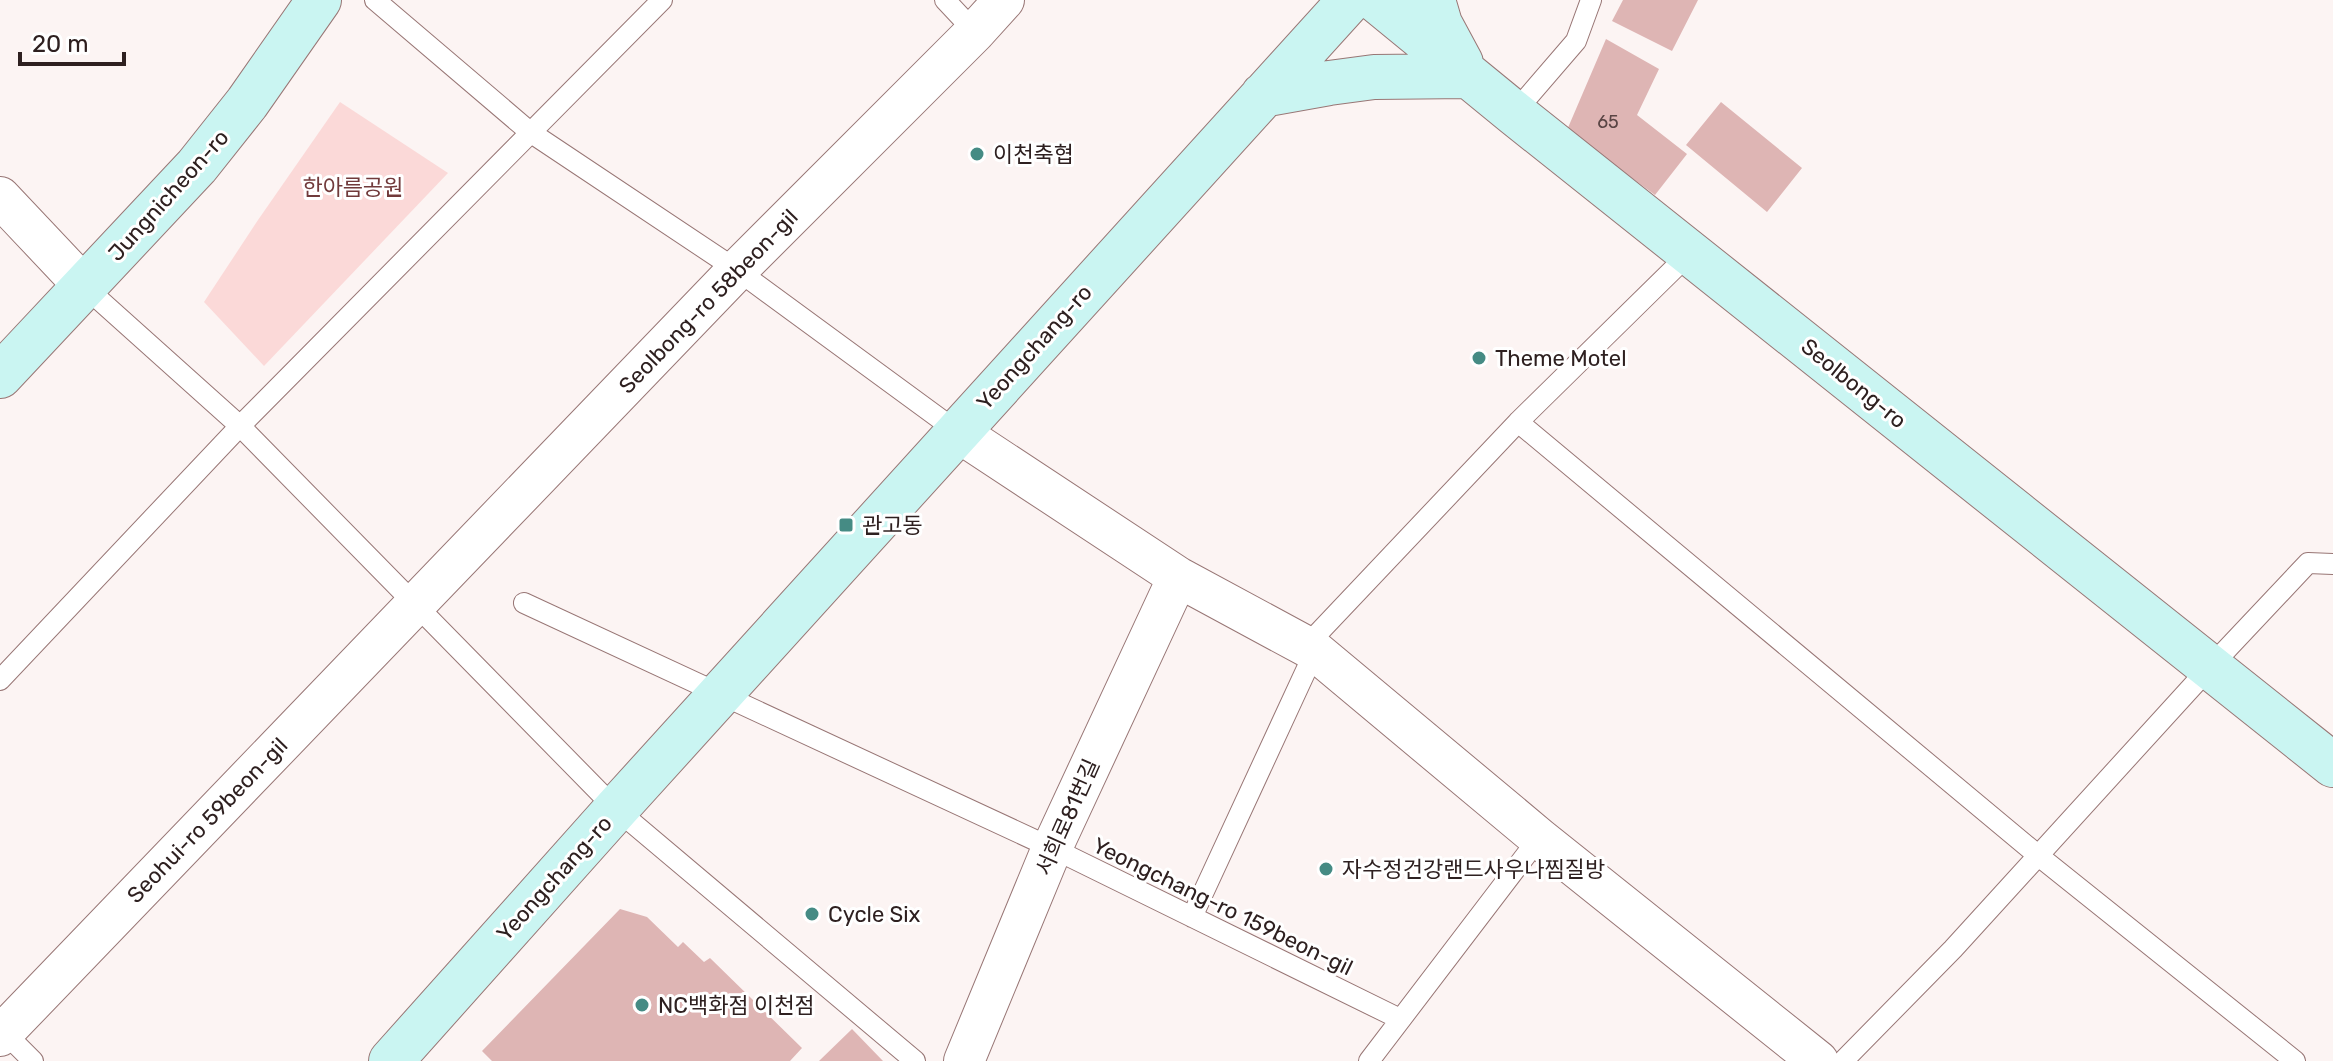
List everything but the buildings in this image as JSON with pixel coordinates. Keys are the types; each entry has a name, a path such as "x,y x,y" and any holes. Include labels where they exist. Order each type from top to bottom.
{"street":[{"name":"Jungnicheon-ro","path":"0,376 197,166 247,103 319,0"},
{"name":"Seolbong-ro 58beon-gil","path":"414,604 1004,0"},
{"name":"Yeongchang-ro","path":"391,1061 1350,0"},
{"name":"Seolbong-ro","path":"1376,0 2333,765"},
{"path":"1263,95 1374,77 1468,76 1440,24 1433,0"},
{"path":"0,197 85,287"},
{"path":"958,432 1178,577 1310,649 1539,838 1818,1061"},
{"name":"서희로81번길","path":"964,1061 1052,848 1178,577"},
{"name":"Seohui-ro 59beon-gil","path":"1,1032 414,604"}],"lane":[{"path":"375,0 530,132 737,270 958,432"},
{"path":"0,680 240,426 662,0"},
{"path":"945,0 975,32"},
{"path":"1514,113 1576,41 1591,0"},
{"path":"1192,917 1310,649 1518,422 1690,253"},
{"path":"85,287 240,426 616,809 915,1061"},
{"path":"1518,422 2040,857 2295,1061"},
{"path":"1843,1061 2040,857 2308,563 2333,564"},
{"path":"524,603 720,695"},
{"name":"Yeongchang-ro 159beon-gil","path":"720,695 1052,848 1400,1019"},
{"path":"1369,1061 1539,838"},
{"path":"1,1032 33,1061"}],"green space":[{"name":"한아름공원","path":"340,102 448,173 264,366 204,302"}],"place":[{"name":"이천축협","path":"977,154"},
{"name":"Theme Motel","path":"1479,358"},
{"name":"관고동","path":"846,525"},
{"name":"자수정건강랜드사우나찜질방","path":"1326,869"},
{"name":"Cycle Six","path":"812,914"},
{"name":"NC백화점 이천점","path":"642,1005"}]}
